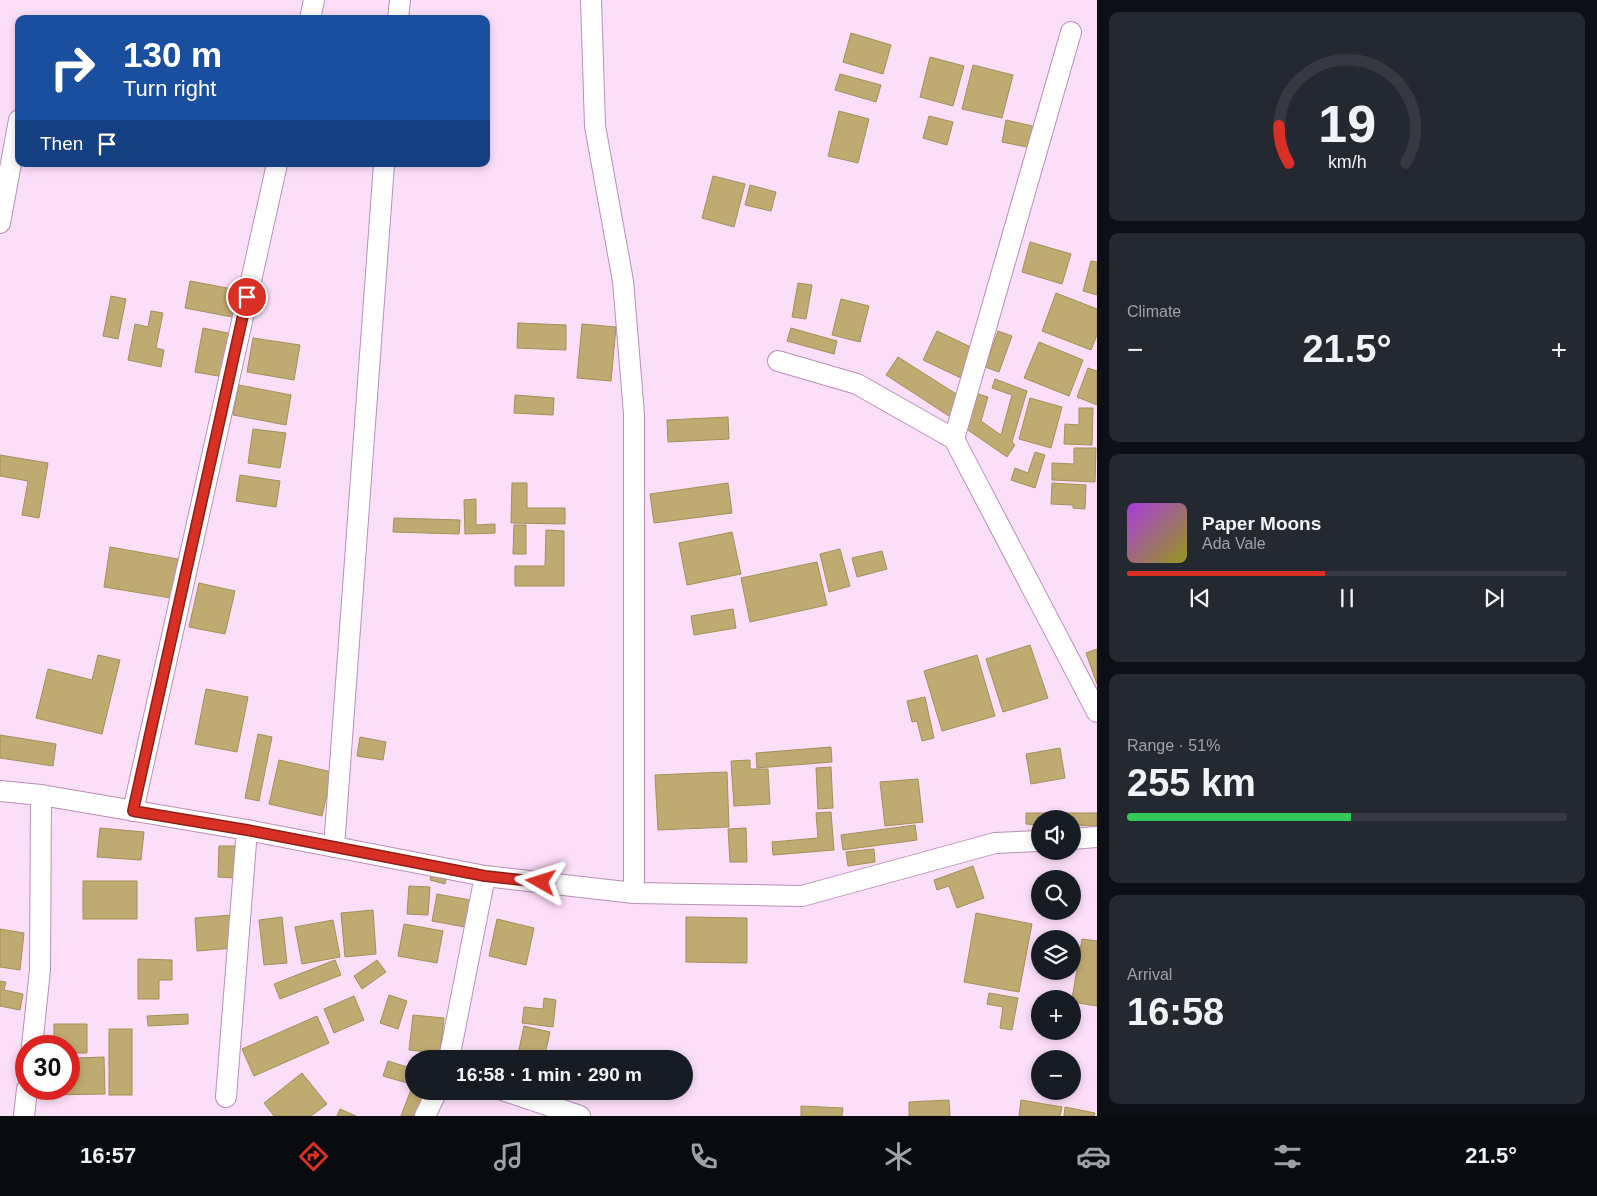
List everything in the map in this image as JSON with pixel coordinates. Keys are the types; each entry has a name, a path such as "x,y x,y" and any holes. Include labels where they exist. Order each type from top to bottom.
{"street":[{"path":"311,15 314,0"},
{"path":"398,15 400,0"},
{"path":"591,0 595,126 623,281 634,414 634,893"},
{"path":"954,439 1071,32"},
{"path":"0,223 15,142"},
{"path":"133,811 276,167"},
{"path":"334,847 384,167"},
{"path":"778,361 857,384 954,439 1097,712"},
{"path":"0,791 41,795 247,830 485,876 634,893 802,896 995,843 1031,841"},
{"path":"33,1035 40,970 41,795"},
{"path":"226,1097 247,830"},
{"path":"1081,838 1097,837"},
{"path":"451,1050 485,876"},
{"path":"24,1116 26,1100"},
{"path":"425,1116 433,1100"},
{"path":"532,1100 580,1116"}],"building":[{"path":"851,33 891,45 883,74 843,62"},
{"path":"930,57 964,66 953,106 920,97"},
{"path":"973,65 1013,75 1002,118 962,109"},
{"path":"840,74 881,85 876,102 835,90"},
{"path":"839,111 869,119 858,163 828,156"},
{"path":"929,116 953,122 947,145 923,138"},
{"path":"1006,120 1037,127 1032,148 1002,142"},
{"path":"713,176 745,184 734,227 702,218"},
{"path":"750,185 776,192 771,211 745,205"},
{"path":"1030,242 1071,254 1062,284 1022,272"},
{"path":"1091,261 1097,262 1097,295 1083,291"},
{"path":"190,281 243,291 237,318 185,308"},
{"path":"798,283 812,285 806,319 792,317"},
{"path":"1056,293 1097,309 1097,335 1091,350 1042,331"},
{"path":"111,296 126,299 118,339 103,336"},
{"path":"841,299 869,306 860,342 832,335"},
{"path":"151,311 163,313 156,348 164,350 161,367 128,360 135,324 148,327"},
{"path":"518,323 566,325 566,350 517,348"},
{"path":"582,324 616,327 611,381 577,378"},
{"path":"203,328 233,334 224,377 195,372"},
{"path":"791,328 837,341 834,354 787,341"},
{"path":"937,331 975,349 961,378 923,360"},
{"path":"998,331 1012,336 999,372 985,367"},
{"path":"253,338 300,345 294,380 247,372"},
{"path":"1039,342 1083,360 1069,396 1024,378"},
{"path":"898,357 961,397 949,416 886,375"},
{"path":"1088,368 1097,371 1097,405 1077,397"},
{"path":"995,379 1027,391 1012,442 1015,445 1007,457 965,428 978,394 988,397 981,421 1001,435 1012,395 992,388"},
{"path":"239,385 291,395 286,425 233,415"},
{"path":"515,395 554,398 553,415 514,413"},
{"path":"1030,398 1062,407 1051,448 1019,439"},
{"path":"1079,408 1093,408 1092,445 1064,444 1065,424 1079,425"},
{"path":"728,417 729,439 668,442 667,420"},
{"path":"253,429 286,433 280,468 248,463"},
{"path":"1074,448 1096,448 1095,482 1052,480 1052,463 1074,464"},
{"path":"1035,452 1045,455 1035,488 1011,480 1015,468 1028,473"},
{"path":"0,455 48,463 39,518 22,515 28,481 0,476"},
{"path":"240,475 280,481 276,507 236,501"},
{"path":"512,483 527,483 527,508 565,508 565,524 511,523"},
{"path":"728,483 732,513 654,523 650,494"},
{"path":"1052,483 1086,485 1085,509 1073,508 1073,505 1051,504"},
{"path":"476,499 476,525 495,524 495,533 465,534 464,500"},
{"path":"394,518 460,520 459,534 393,532"},
{"path":"514,525 526,525 526,554 513,554"},
{"path":"546,530 564,531 564,586 515,586 515,566 545,566"},
{"path":"732,532 741,574 687,585 679,543"},
{"path":"110,547 178,559 171,598 104,587"},
{"path":"840,549 850,586 829,592 820,554"},
{"path":"882,551 887,569 857,577 852,558"},
{"path":"817,562 827,605 750,622 741,578"},
{"path":"199,583 235,591 225,634 189,627"},
{"path":"733,609 736,628 694,635 691,616"},
{"path":"1030,645 1048,698 1003,712 986,659"},
{"path":"1097,649 1097,684 1086,653"},
{"path":"98,655 120,660 102,734 36,718 48,669 92,680"},
{"path":"977,655 995,716 942,731 924,671"},
{"path":"206,689 248,697 237,752 195,744"},
{"path":"925,697 934,738 922,741 917,721 912,722 907,701"},
{"path":"258,734 272,737 259,801 245,798"},
{"path":"0,735 56,744 53,766 0,758"},
{"path":"360,737 386,742 383,760 357,756"},
{"path":"831,747 832,762 757,768 756,753"},
{"path":"1060,748 1065,778 1031,784 1026,754"},
{"path":"279,760 332,772 322,816 269,804"},
{"path":"750,760 750,769 768,769 770,804 734,806 731,761"},
{"path":"831,767 833,808 818,809 816,768"},
{"path":"727,772 729,827 658,830 655,775"},
{"path":"918,779 923,822 885,826 880,782"},
{"path":"831,812 834,850 773,855 772,842 818,838 816,813"},
{"path":"1026,813 1031,813 1031,824 1026,824"},
{"path":"1081,813 1097,813 1097,826 1081,825"},
{"path":"915,825 917,840 843,850 841,835"},
{"path":"100,828 144,832 141,860 97,857"},
{"path":"746,828 747,862 730,862 728,829"},
{"path":"219,846 237,846 236,878 218,877"},
{"path":"874,849 875,862 848,866 846,852"},
{"path":"973,866 984,898 957,908 949,886 937,890 934,880"},
{"path":"433,868 448,872 445,884 430,880"},
{"path":"83,881 137,881 137,919 83,919"},
{"path":"409,886 430,887 428,915 407,914"},
{"path":"437,894 470,900 465,927 432,921"},
{"path":"373,910 376,954 345,957 341,913"},
{"path":"976,913 1032,924 1019,992 964,982"},
{"path":"231,915 233,948 197,951 195,918"},
{"path":"282,917 287,963 264,965 259,920"},
{"path":"686,917 747,918 747,963 686,962"},
{"path":"497,919 534,928 526,965 489,956"},
{"path":"333,920 340,957 302,964 295,927"},
{"path":"404,924 443,931 437,963 398,956"},
{"path":"0,929 24,933 20,970 0,967"},
{"path":"1082,939 1097,941 1097,1006 1081,1003 1081,990 1074,990 1075,980 1081,980"},
{"path":"138,959 172,960 172,980 159,980 159,999 138,999"},
{"path":"335,960 341,975 280,999 274,984"},
{"path":"377,960 386,972 362,989 354,976"},
{"path":"0,981 6,982 4,990 23,994 20,1010 0,1006"},
{"path":"989,993 1018,998 1012,1030 1000,1028 1003,1007 987,1004"},
{"path":"389,995 407,1001 398,1029 380,1023"},
{"path":"354,996 364,1020 334,1033 324,1009"},
{"path":"544,998 556,1000 553,1027 522,1023 524,1007 543,1009"},
{"path":"188,1014 188,1024 148,1026 147,1016"},
{"path":"413,1015 444,1018 440,1050 409,1050"},
{"path":"317,1016 329,1043 254,1076 242,1049"},
{"path":"54,1024 87,1024 87,1053 80,1053 80,1035 54,1035"},
{"path":"524,1026 550,1032 546,1050 519,1050"},
{"path":"109,1029 132,1029 132,1095 109,1095"},
{"path":"104,1057 105,1094 80,1094 80,1058"},
{"path":"388,1061 405,1066 405,1082 383,1076"},
{"path":"302,1073 327,1104 311,1116 274,1116 264,1103"},
{"path":"407,1100 424,1100 418,1116 401,1116"},
{"path":"949,1100 950,1116 909,1116 909,1102"},
{"path":"1021,1100 1062,1107 1060,1116 1019,1116"},
{"path":"801,1106 843,1108 842,1116 801,1116"},
{"path":"1065,1107 1095,1113 1094,1116 1064,1116"},
{"path":"340,1109 356,1116 337,1116"}],"route":[{"path":"247,297 133,811 247,830 485,876 541,882"}]}
